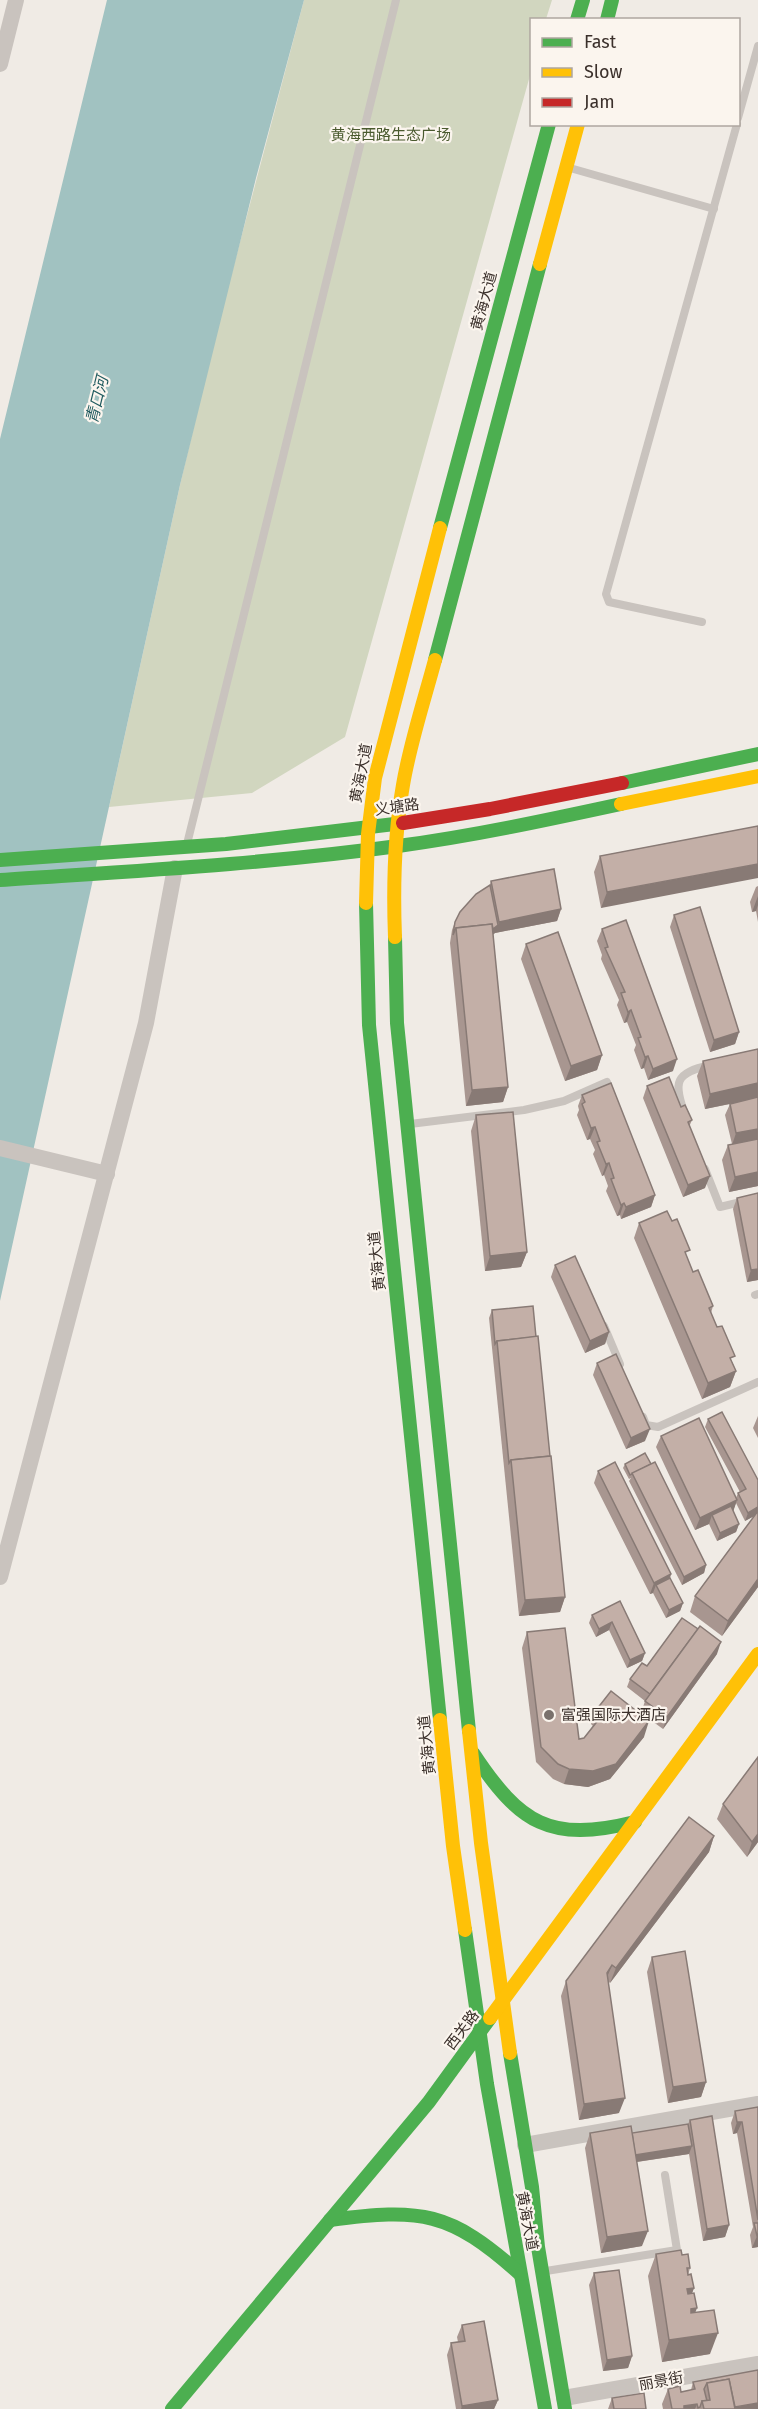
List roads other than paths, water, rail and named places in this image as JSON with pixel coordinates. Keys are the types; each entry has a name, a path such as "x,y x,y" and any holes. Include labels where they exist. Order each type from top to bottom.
{"main road":[{"path":"578,18 583,0"},
{"path":"608,18 612,0"},
{"name":"黄海大道","path":"544,2409 504,2192 453,1846 369,1025 365,939 368,827 375,778 548,126"},
{"name":"黄海大道","path":"564,2404 542,2272 481,1842 397,1023 393,938 395,845 403,784 444,621 577,126"},
{"name":"义塘路","path":"0,860 157,851 452,816 758,754"},
{"path":"0,880 320,856 456,837 758,776"},
{"name":"西关路","path":"171,2409 428,2103 758,1654"},
{"path":"472,1753 491,1783 513,1805 536,1822 562,1831 586,1833 606,1831 635,1822"},
{"path":"330,2220 407,2212 437,2217 466,2230 493,2247 520,2274"}],"street":[{"path":"0,64 16,0"},
{"path":"0,1577 146,1023 175,868"},
{"path":"0,1148 107,1174"},
{"path":"525,2145 758,2104"},
{"name":"丽景街","path":"564,2404 758,2364"}],"lane":[{"path":"186,848 396,0"},
{"path":"740,111 758,46"},
{"path":"702,622 609,602 606,594 736,126"},
{"path":"566,167 714,209"},
{"path":"688,1124 677,1093 681,1079 689,1070 724,1061"},
{"path":"408,1124 524,1110 564,1101 607,1082"},
{"path":"700,1155 720,1207 758,1198"},
{"path":"599,1315 623,1370"},
{"path":"637,1403 646,1425 658,1427 758,1383"},
{"path":"542,2272 677,2250 665,2175"}],"water":[{"name":"青口河","path":"107,0 304,0 256,178 180,485 0,1301 0,439"}],"place":[{"name":"富强国际大酒店","path":"549,1715"}],"park label":[{"name":"黄海西路生态广场","path":"391,135"}]}
